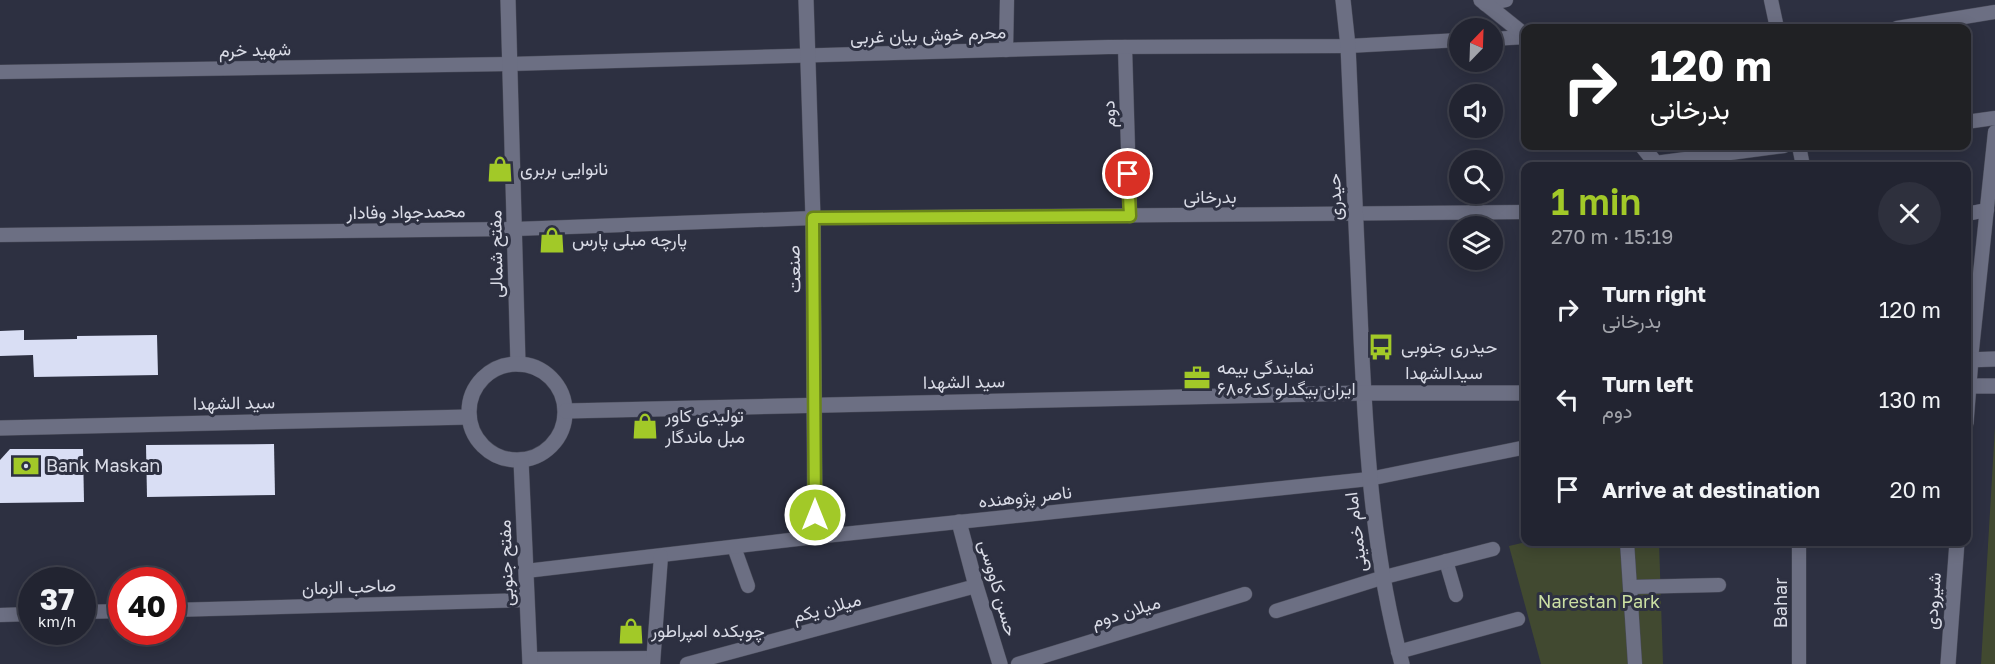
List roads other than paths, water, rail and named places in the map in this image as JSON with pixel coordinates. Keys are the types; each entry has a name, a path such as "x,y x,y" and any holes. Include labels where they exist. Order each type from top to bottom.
{"street":[{"name":"مفتح شمالی","path":"508,0 518,364"},
{"name":"صنعت","path":"806,0 813,218 815,537"},
{"path":"1006,50 1007,0"},
{"name":"حیدری","path":"1343,0 1348,46 1363,393"},
{"path":"1483,2 1506,0"},
{"path":"1771,0 1776,24"},
{"path":"1483,2 1521,32"},
{"path":"1922,24 1995,12"},
{"path":"1503,38 1521,36"},
{"name":"محرم خوش بیان غربی","path":"510,64 1125,47 1348,46 1449,41"},
{"name":"دوم","path":"1125,47 1130,216"},
{"name":"شهید خرم","path":"0,72 510,64"},
{"path":"1971,121 1995,118"},
{"path":"1971,343 1995,132"},
{"path":"1676,162 1757,150"},
{"path":"1971,213 1987,210"},
{"name":"بدرخانی","path":"813,218 1521,212"},
{"name":"محمدجواد وفادار","path":"0,235 515,229 813,218"},
{"path":"1971,360 1995,359"},
{"path":"518,364 533,366 551,378 563,396 566,411 564,425 558,438 548,449 536,456 521,460 507,459 481,444 473,431 469,417 471,400 477,386 488,374 502,366 518,364"},
{"path":"1971,386 1995,386"},
{"name":"سیدالشهدا","path":"1363,393 1521,393"},
{"name":"سید الشهدا","path":"566,411 1363,393"},
{"name":"امام خمینی","path":"1363,393 1369,479 1381,578 1400,658"},
{"name":"سید الشهدا","path":"0,428 469,417"},
{"name":"ناصر پژوهنده","path":"526,571 815,537 1369,479 1521,448"},
{"name":"مفتح جنوبی","path":"521,460 530,662"},
{"name":"حسن کاووسی","path":"959,522 1000,664"},
{"path":"1627,546 1635,664"},
{"name":"Bahar","path":"1799,546 1799,664"},
{"name":"شیرودی","path":"1948,664 1957,546"},
{"path":"734,547 748,586"},
{"path":"1276,610 1381,578 1493,549"},
{"path":"530,662 653,661 661,556"},
{"path":"1446,561 1456,595"},
{"path":"1630,587 1719,585"},
{"name":"میلان یکم","path":"687,664 976,586"},
{"name":"میلان دوم","path":"1018,664 1245,594"},
{"name":"صاحب الزمان","path":"186,610 527,600"},
{"path":"0,615 18,614"},
{"path":"1400,658 1518,619"}],"place":[{"name":"نانوایی بربری","path":"500,169"},
{"name":"پارچه مبلی پارس","path":"552,240"},
{"name":"حیدری جنوبی","path":"1381,347"},
{"name":"نمایندگی بیمه ایران بیگدلو کد۶۸۰۶","path":"1197,378"},
{"name":"تولیدی کاور مبل ماندگار","path":"645,426"},
{"name":"Bank Maskan","path":"26,466"},
{"name":"چوبکده امپراطور","path":"631,631"}],"park label":[{"name":"Narestan Park","path":"1599,602"}]}
